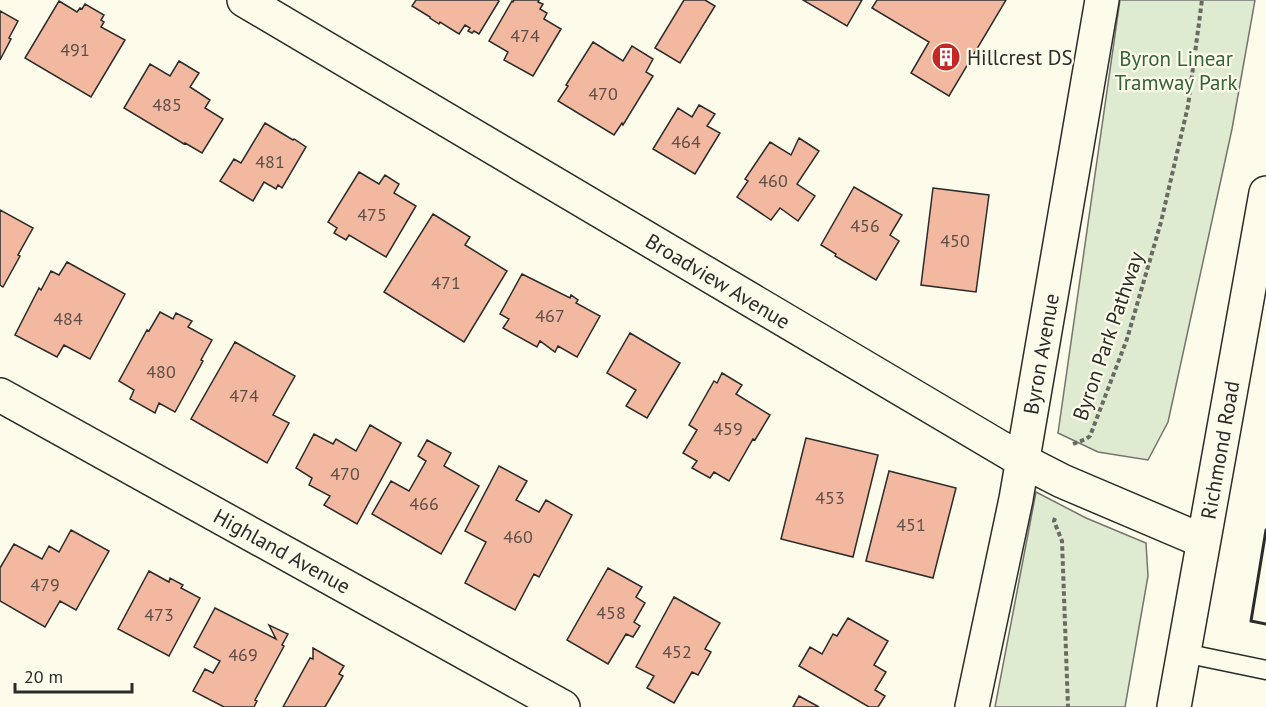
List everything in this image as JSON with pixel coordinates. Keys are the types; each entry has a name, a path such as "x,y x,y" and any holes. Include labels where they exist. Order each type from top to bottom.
{"street":[{"name":"Broadview Avenue","path":"244,0 1023,461 1062,481 1203,541"},
{"name":"Byron Avenue","path":"972,707 1023,461 1102,0"},
{"name":"Richmond Road","path":"1174,707 1266,193"},
{"name":"Highland Avenue","path":"0,395 563,707"}],"lane":[{"path":"1184,653 1266,670"}],"path":[{"name":"Byron Park Pathway","path":"1068,707 1062,541 1054,520 1071,445 1086,440 1090,436 1127,339 1152,254 1188,106 1202,0"}],"green space":[{"name":"Byron Linear Tramway Park","path":"1120,0 1255,0 1232,129 1168,422 1148,460 1098,452 1058,433"},
{"path":"1036,492 1086,518 1146,543 1148,576 1125,707 995,707"}],"building":[{"path":"416,0 499,1 479,34 468,31 470,28 465,25 459,34 412,6"},
{"path":"514,0 539,0 538,2 543,4 540,9 547,13 544,19 561,29 533,76 504,60 508,52 489,41"},
{"path":"684,0 705,0 715,6 680,63 655,48"},
{"path":"803,0 862,0 847,26"},
{"name":"Hillcrest DS","path":"877,0 1006,0 949,96 911,73 929,42 872,8"},
{"path":"59,1 77,12 85,4 104,15 101,27 125,40 91,97 25,58"},
{"path":"0,11 18,21 0,60"},
{"path":"593,42 623,61 632,46 653,59 646,72 653,76 623,125 622,123 614,135 558,101"},
{"path":"179,61 199,73 190,87 210,100 205,108 223,119 202,153 124,108 150,64 170,76"},
{"path":"699,105 715,114 707,126 720,133 695,174 653,149 678,108 692,117"},
{"path":"265,123 306,147 282,188 278,185 276,189 264,182 253,201 220,181 234,159 241,163"},
{"path":"799,138 819,151 797,184 815,196 798,221 780,208 771,220 737,197 748,181 745,179 770,142 791,155"},
{"path":"359,172 379,184 385,175 399,184 394,193 416,206 386,257 349,235 346,240 334,233 337,228 328,222"},
{"path":"854,187 902,215 890,235 899,241 876,280 821,245"},
{"path":"933,188 989,195 976,292 921,285"},
{"path":"0,210 33,228 3,287 0,285"},
{"path":"433,214 470,237 465,245 507,271 464,342 384,292"},
{"path":"67,262 125,294 90,359 64,345 57,357 15,335 39,288 41,290 51,271 59,275"},
{"path":"522,274 570,298 571,295 578,300 576,303 600,316 577,357 558,346 555,352 540,341 537,347 503,328 509,319 500,314"},
{"path":"160,312 173,319 176,313 192,321 188,327 212,340 175,412 159,403 155,413 130,399 134,390 119,381 147,330 149,331"},
{"path":"630,333 680,363 647,418 626,406 636,390 607,373"},
{"path":"235,342 295,376 273,415 289,423 267,463 191,419"},
{"path":"722,373 742,385 736,394 770,415 729,481 714,472 710,478 692,468 697,461 683,453 697,430 689,425 714,381 717,383"},
{"path":"370,425 401,443 357,524 324,505 330,496 309,485 312,478 296,468 314,434 333,444 336,439 356,451"},
{"path":"806,438 878,455 853,557 781,539"},
{"path":"427,440 451,453 444,466 479,486 441,554 372,514 391,481 409,491 426,461 418,456"},
{"path":"499,466 527,481 516,500 539,512 546,500 572,515 539,577 534,574 515,610 465,583 486,542 465,531"},
{"path":"889,471 956,488 933,578 866,561"},
{"path":"71,530 109,551 76,610 60,601 45,627 0,601 0,568 14,544 42,559 49,546 59,552"},
{"path":"608,568 642,587 636,597 645,603 634,622 640,626 633,637 626,634 608,664 567,640"},
{"path":"149,571 169,582 170,578 183,585 181,588 200,598 169,656 118,629"},
{"path":"674,597 720,623 705,649 711,652 698,675 692,672 674,703 647,688 654,676 636,667"},
{"path":"215,608 276,639 269,625 288,634 255,700 257,701 254,707 224,707 193,691 205,669 213,673 220,661 194,647"},
{"path":"848,618 888,641 874,665 886,672 875,690 885,696 878,707 869,707 799,666 810,647 822,654 833,634 837,636"},
{"path":"313,648 344,666 339,674 343,676 325,707 283,707 310,658 313,659"},
{"path":"799,696 819,707 793,707"}],"wall":[{"path":"1266,530 1251,621 1266,624"}],"place":[{"name":"Hillcrest DS","path":"946,57"}]}
